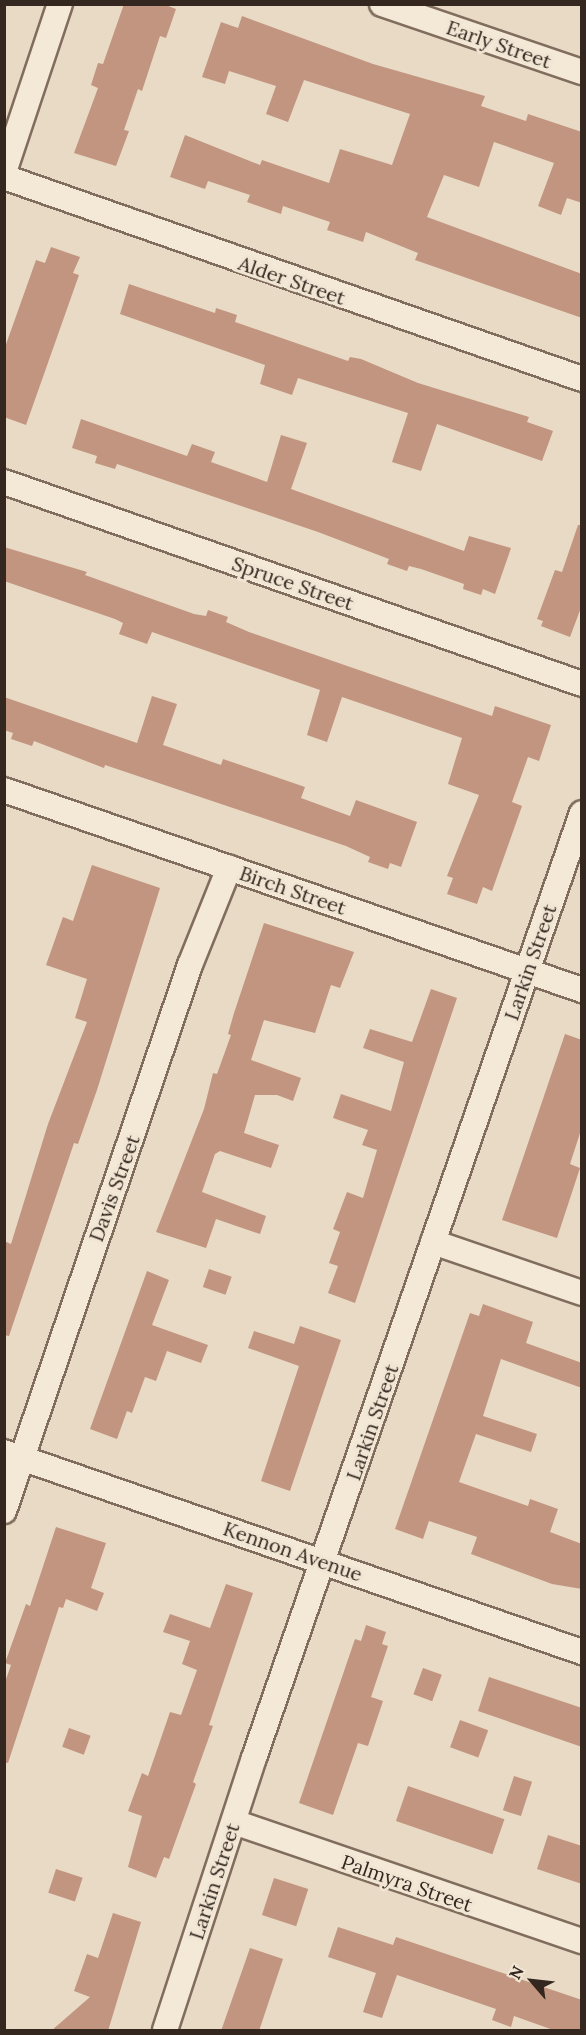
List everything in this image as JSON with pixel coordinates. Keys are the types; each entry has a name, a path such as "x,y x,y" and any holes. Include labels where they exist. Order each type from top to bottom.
{"street":[{"path":"4,172 60,4"},
{"name":"Early Street","path":"382,4 582,72"},
{"name":"Alder Street","path":"4,177 582,379"},
{"name":"Spruce Street","path":"4,482 582,684"},
{"name":"Birch Street","path":"4,790 582,990"},
{"name":"Larkin Street","path":"165,2031 234,1822 582,813"},
{"name":"Davis Street","path":"4,1511 13,1454 189,965 229,868"},
{"path":"433,1242 582,1293"},
{"name":"Kennon Avenue","path":"13,1454 582,1652"},
{"name":"Palmyra Street","path":"234,1822 582,1941"}],"building":[{"path":"124,4 163,4 176,9 166,38 160,36 142,91 138,89 124,130 129,131 116,166 74,153 98,88 91,85 98,63 103,64"},
{"path":"242,16 373,64 485,96 481,106 526,121 528,114 582,132 582,203 567,198 561,215 538,206 554,163 494,142 479,187 444,175 427,217 582,274 582,318 415,260 418,253 366,232 363,242 327,230 330,222 283,206 281,214 247,202 250,195 208,181 205,189 170,177 185,135 260,165 262,160 329,183 340,149 392,165 410,114 304,80 288,122 266,114 276,86 229,71 225,84 202,77 221,22 238,28"},
{"path":"51,247 80,257 73,273 79,275 26,425 4,417 4,350 36,260 45,263"},
{"path":"129,284 215,313 216,308 237,315 235,322 348,361 350,357 361,359 418,383 529,417 527,422 553,431 542,461 437,424 421,471 392,462 408,413 298,378 292,395 260,384 265,365 120,314"},
{"path":"81,419 187,456 192,444 215,452 211,462 267,482 281,435 307,443 291,489 464,551 469,536 511,548 495,594 483,589 481,595 463,589 464,584 421,569 409,566 407,571 387,564 389,559 318,532 117,464 115,469 95,463 97,456 72,448"},
{"path":"578,525 582,525 582,605 570,637 541,626 543,621 537,619 555,570 562,572"},
{"path":"4,547 87,572 85,575 194,614 206,616 208,610 228,617 226,622 249,632 492,716 495,706 551,725 539,761 528,757 512,802 522,806 492,891 483,887 477,904 447,894 453,878 447,876 479,795 448,784 462,738 342,697 327,742 307,735 320,690 152,632 147,644 119,634 123,623 115,619 4,581"},
{"path":"152,696 177,704 163,745 221,765 223,759 305,787 301,798 350,816 356,800 417,822 401,867 390,863 388,869 368,862 370,857 346,846 105,765 104,768 34,741 32,746 11,739 13,733 4,730 4,697 137,743"},
{"path":"92,865 160,888 97,1090 78,1144 74,1143 9,1336 4,1335 4,1241 11,1244 48,1124 87,1022 75,1018 87,979 46,965 63,917 73,921"},
{"path":"264,923 354,952 340,988 331,985 315,1033 264,1020 251,1060 301,1078 293,1101 277,1095 255,1095 244,1133 279,1145 271,1168 220,1151 215,1154 202,1192 266,1216 260,1234 216,1219 206,1248 156,1232 204,1109 213,1073 217,1074 231,1035 228,1034 234,1013"},
{"path":"431,989 457,998 355,1303 328,1293 338,1266 329,1263 340,1232 333,1229 347,1192 363,1198 377,1150 362,1145 368,1130 333,1118 341,1094 391,1111 404,1062 363,1048 370,1029 412,1042"},
{"path":"565,1034 582,1040 582,1127 570,1164 580,1168 557,1238 502,1220"},
{"path":"209,1269 232,1277 226,1295 203,1287"},
{"path":"147,1271 169,1280 152,1325 208,1345 201,1363 167,1351 156,1381 145,1377 132,1413 127,1411 117,1439 90,1429"},
{"path":"483,1304 533,1322 526,1343 582,1363 582,1388 501,1359 483,1416 537,1434 531,1452 476,1434 459,1482 528,1506 530,1499 558,1509 550,1532 582,1544 582,1589 552,1584 471,1554 477,1537 429,1521 423,1539 395,1529 470,1313 479,1316"},
{"path":"300,1326 341,1340 290,1491 261,1481 299,1366 248,1348 254,1331 294,1344"},
{"path":"56,1527 106,1543 91,1588 104,1593 97,1611 66,1599 63,1608 59,1607 8,1763 4,1762 4,1685 11,1665 5,1663 26,1604 30,1606"},
{"path":"226,1584 253,1593 209,1725 213,1726 193,1782 196,1784 169,1859 164,1857 156,1878 128,1867 142,1816 128,1811 142,1773 148,1776 170,1712 181,1715 197,1670 182,1664 190,1641 163,1632 170,1614 210,1628"},
{"path":"366,1625 386,1632 382,1644 388,1646 371,1697 383,1701 368,1746 358,1743 333,1815 299,1803 355,1639 361,1641"},
{"path":"423,1668 442,1675 432,1701 413,1694"},
{"path":"489,1677 582,1708 582,1747 478,1711"},
{"path":"460,1720 488,1730 478,1758 450,1747"},
{"path":"69,1728 91,1736 84,1755 62,1747"},
{"path":"514,1776 532,1782 521,1816 503,1810"},
{"path":"408,1786 504,1819 492,1854 396,1821"},
{"path":"548,1835 582,1846 582,1884 537,1869"},
{"path":"56,1869 83,1878 75,1901 48,1893"},
{"path":"274,1878 308,1889 296,1926 262,1915"},
{"path":"113,1913 141,1922 108,2031 51,2031 90,1997 74,1991 87,1954 98,1958"},
{"path":"338,1927 393,1945 396,1937 582,2000 582,2031 556,2031 514,2016 511,2027 492,2020 496,2009 397,1975 382,2018 363,2012 376,1973 328,1957"},
{"path":"250,1948 283,1959 259,2031 221,2031"}]}
